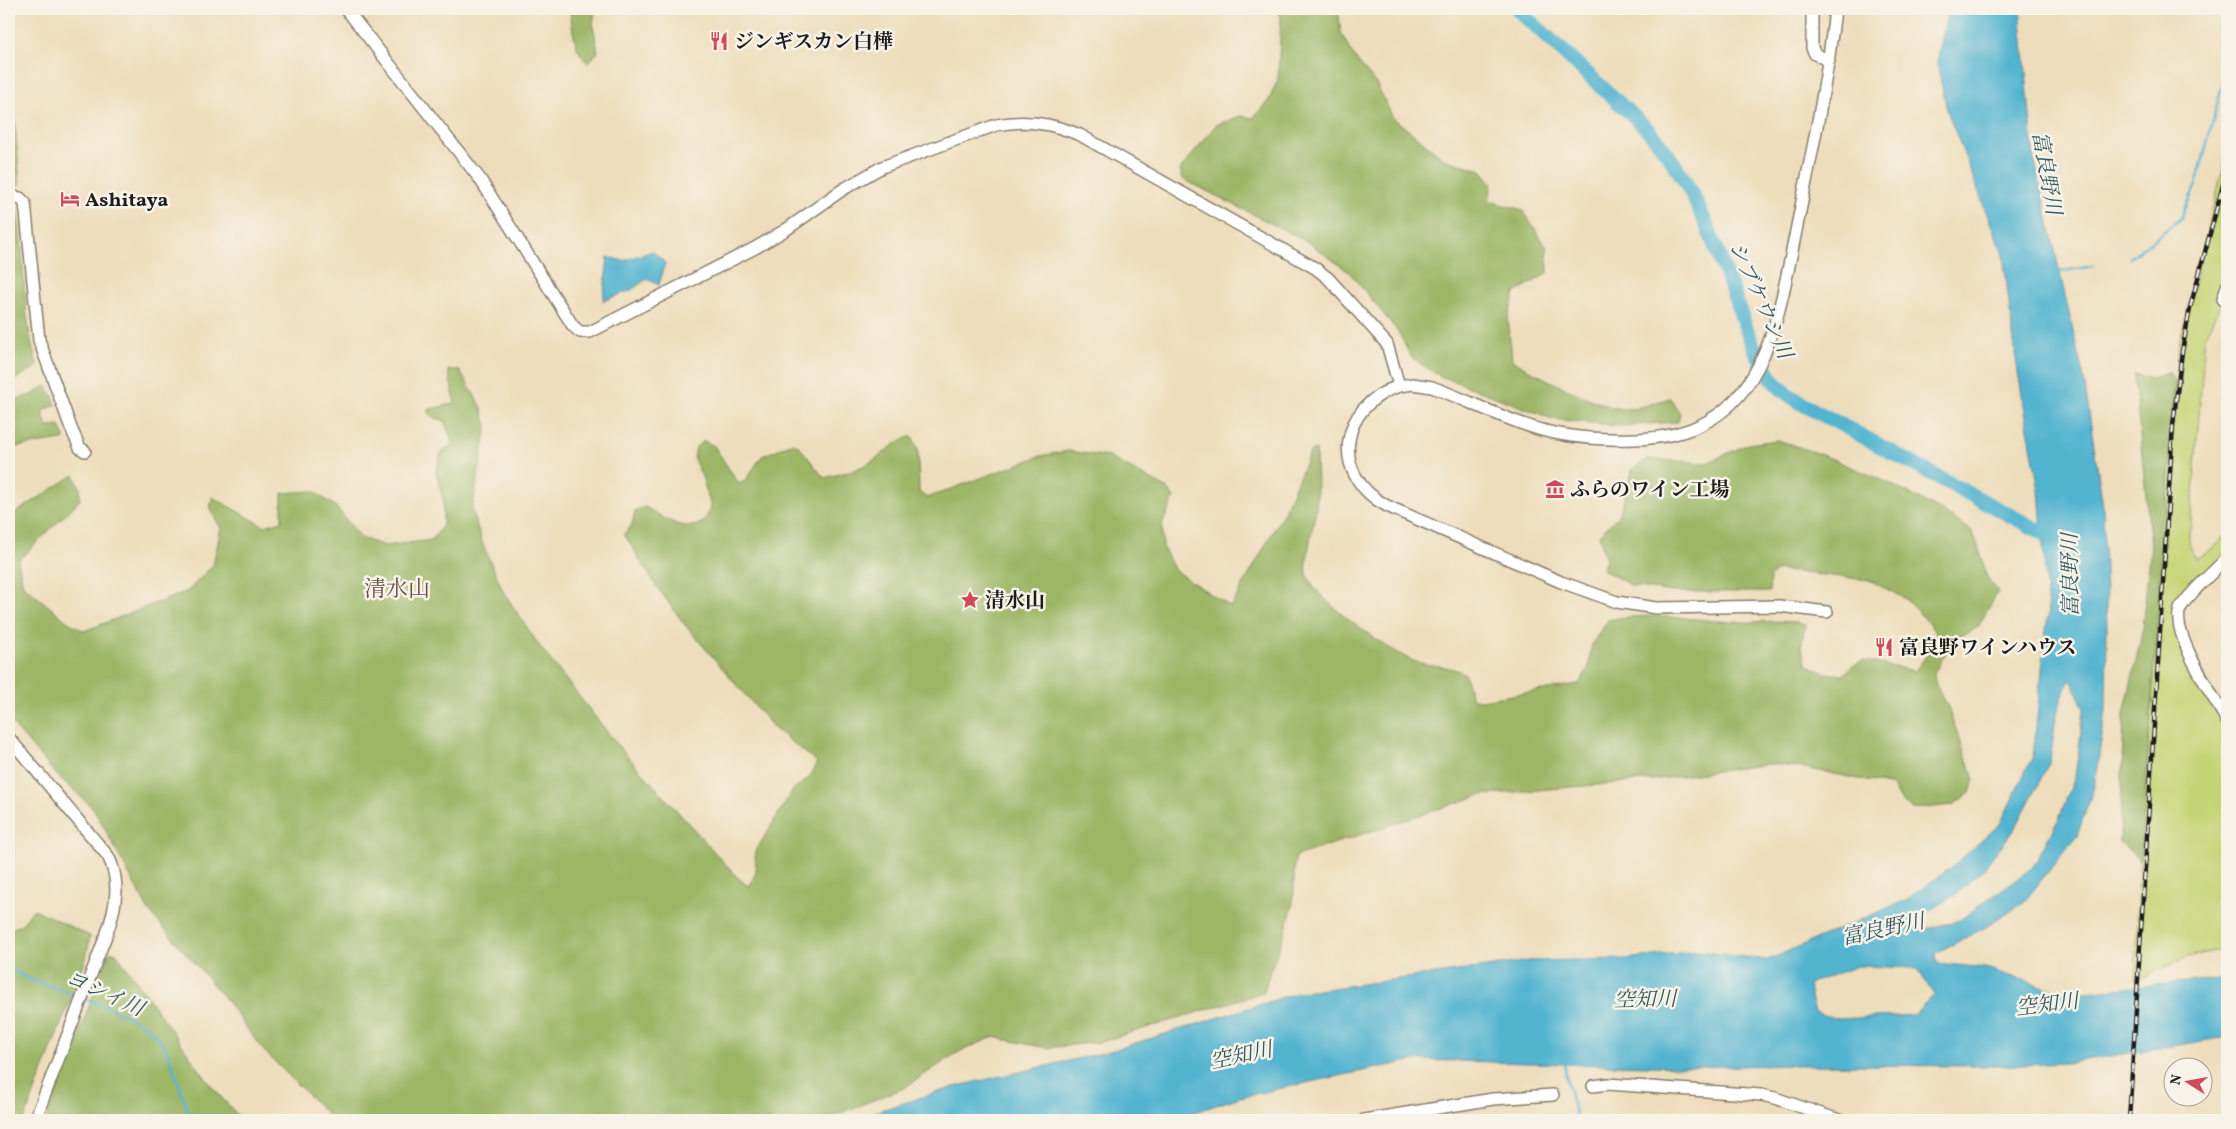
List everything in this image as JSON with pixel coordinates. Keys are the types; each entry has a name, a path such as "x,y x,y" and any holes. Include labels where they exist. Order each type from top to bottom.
{"street":[{"path":"346,9 480,179 573,326 580,332 590,332 725,264 787,229 842,190 882,167 996,125 1011,122 1037,122 1064,128 1080,135 1316,268 1328,278 1387,344 1399,386"},
{"path":"1812,9 1812,48 1815,54 1829,60"},
{"path":"1827,612 1784,606 1676,608 1624,603 1568,585 1382,504 1370,496 1357,480 1350,460 1349,439 1356,420 1368,402 1377,395 1399,386 1413,384 1432,388 1521,423 1553,432 1584,437 1660,438 1693,430 1725,409 1744,388 1759,365 1780,311 1829,60 1835,9"},
{"path":"9,196 20,198 25,204 39,340 71,428 80,448 85,451"},
{"path":"2227,286 2223,299 2227,303"},
{"path":"2227,558 2180,609 2178,622 2188,650 2227,721"},
{"path":"9,738 108,856 112,864 116,885 113,913 35,1120"},
{"path":"1593,1086 1608,1084 1761,1095 1839,1120"},
{"path":"1364,1120 1493,1099 1553,1095"}],"green space":[{"path":"570,9 595,9 593,25 598,52 588,63 577,46"},
{"path":"1278,9 1338,9 1341,33 1354,57 1377,85 1393,118 1446,160 1481,170 1492,183 1489,201 1523,210 1547,248 1548,273 1515,293 1508,319 1512,360 1534,373 1585,397 1615,408 1636,408 1670,398 1680,413 1678,422 1619,426 1553,419 1438,375 1411,357 1399,333 1349,272 1308,242 1183,179 1180,170 1216,125 1240,116 1253,118 1269,100 1278,79 1281,17"},
{"path":"9,94 13,95 20,185 9,188"},
{"path":"2227,152 2227,286 2223,299 2205,336 2189,547 2196,558 2205,555 2227,534 2227,558 2187,600 2178,622 2227,721 2227,946 2224,949 2187,957 2135,981 2140,860 2179,344"},
{"path":"9,206 16,207 22,247 26,307 32,347 38,366 9,383 9,293 11,277"},
{"path":"448,370 459,370 481,406 487,426 472,510 483,545 504,593 540,647 620,748 737,877 749,887 756,872 755,852 793,790 810,777 817,762 775,729 685,625 655,584 624,534 632,525 635,511 645,507 665,519 680,525 695,525 703,521 711,508 703,479 694,459 696,447 704,441 714,446 739,484 745,481 762,456 793,443 799,446 824,478 864,466 900,441 912,436 918,449 919,492 927,498 1040,456 1068,451 1109,457 1168,489 1174,498 1162,525 1163,547 1175,571 1231,607 1284,512 1310,452 1316,450 1317,501 1307,566 1311,583 1321,595 1350,620 1396,652 1414,661 1451,668 1465,674 1472,699 1482,700 1579,684 1588,669 1592,644 1608,620 1624,617 1657,616 1739,622 1781,621 1797,623 1805,625 1801,646 1807,664 1824,673 1844,675 1852,666 1864,661 1915,671 1927,655 1937,635 1928,622 1904,598 1869,580 1778,570 1770,577 1769,592 1672,592 1632,586 1602,569 1606,560 1599,535 1618,516 1629,486 1632,470 1648,459 1707,463 1748,444 1778,440 1825,456 1882,480 1942,511 1972,531 1987,577 1998,592 1978,627 1962,636 1946,652 1934,673 1935,682 1947,705 1974,779 1970,793 1953,805 1913,809 1902,802 1893,786 1805,768 1769,764 1652,780 1481,795 1296,856 1292,907 1264,992 1100,1042 1047,1048 993,1037 957,1053 904,1088 823,1120 657,1120 651,1115 638,1120 333,1120 262,1049 224,997 149,911 94,809 53,771 9,720 9,517 74,475 80,488 80,500 18,561 23,585 68,622 84,631 188,591 213,565 221,528 210,510 212,497 264,526 282,521 282,493 313,491 335,506 361,538 385,546 432,540 443,525 443,498 436,472 441,453 453,443 444,420 434,418 427,410 455,403"},
{"path":"2169,372 2175,383 2140,860 2120,842 2124,714 2141,638 2151,546 2134,374 2151,379"},
{"path":"46,386 52,394 56,405 42,411 47,427 60,426 65,438 9,448 9,389 15,400 33,394"},
{"path":"34,909 90,936 86,959 24,1120 9,1120 9,930 21,925"},
{"path":"110,951 116,953 212,1087 242,1120 46,1120"}],"water":[{"path":"1948,9 2020,9 2034,158 2084,379 2103,506 2107,629 2106,711 2094,787 2077,836 2023,903 1986,927 1936,953 1937,963 1986,968 2066,994 2227,978 2227,1037 2068,1063 1997,1066 1792,1065 1684,1067 1415,1060 1240,1097 1171,1120 850,1120 954,1087 1107,1052 1297,993 1529,961 1627,959 1696,951 1768,960 1906,900 1952,867 2000,824 2033,756 2048,612 2039,490 2017,367 2003,255 1947,110 1937,63","holes":["2071,679 2084,709 2075,777 2059,818 2033,867 1960,920 1919,931 1919,917 1955,895 1983,869 2016,827 2050,761 2056,716 2065,689","1858,966 1917,968 1934,995 1914,1015 1837,1019 1815,1012 1808,984"]},
{"path":"653,251 665,263 659,285 647,279 631,290 603,301 608,257 623,261"}],"waterway":[{"name":"シブケウシ川","path":"1517,9 1644,126 1660,144 1687,185 1698,207 1756,351 1773,380 1786,393 1815,411 2059,541"},
{"path":"2130,258 2181,218 2196,185 2227,66"},
{"path":"2058,272 2093,266"},
{"name":"ヨシイ川","path":"9,969 32,980 80,996"},
{"name":"ヨシイ川","path":"85,999 131,1018 152,1032 161,1041 193,1120"},
{"path":"1564,1061 1577,1120"}],"railway":[{"path":"2129,1120 2173,425 2182,352 2190,308 2227,170"}],"place":[{"name":"ジンギスカン白樺","path":"719,41"},
{"name":"Ashitaya","path":"70,199"},
{"name":"ふらのワイン工場","path":"1555,489"},
{"name":"清水山","path":"970,600"},
{"name":"富良野ワインハウス","path":"1884,647"}],"district":[{"name":"清水山","path":"397,588"}],"water label":[{"name":"富良野川","path":"2047,173"},
{"name":"富良野川","path":"2070,575"},
{"name":"富良野川","path":"1883,929"},
{"name":"空知川","path":"1645,999"},
{"name":"空知川","path":"2047,1004"},
{"name":"空知川","path":"1241,1055"}]}
